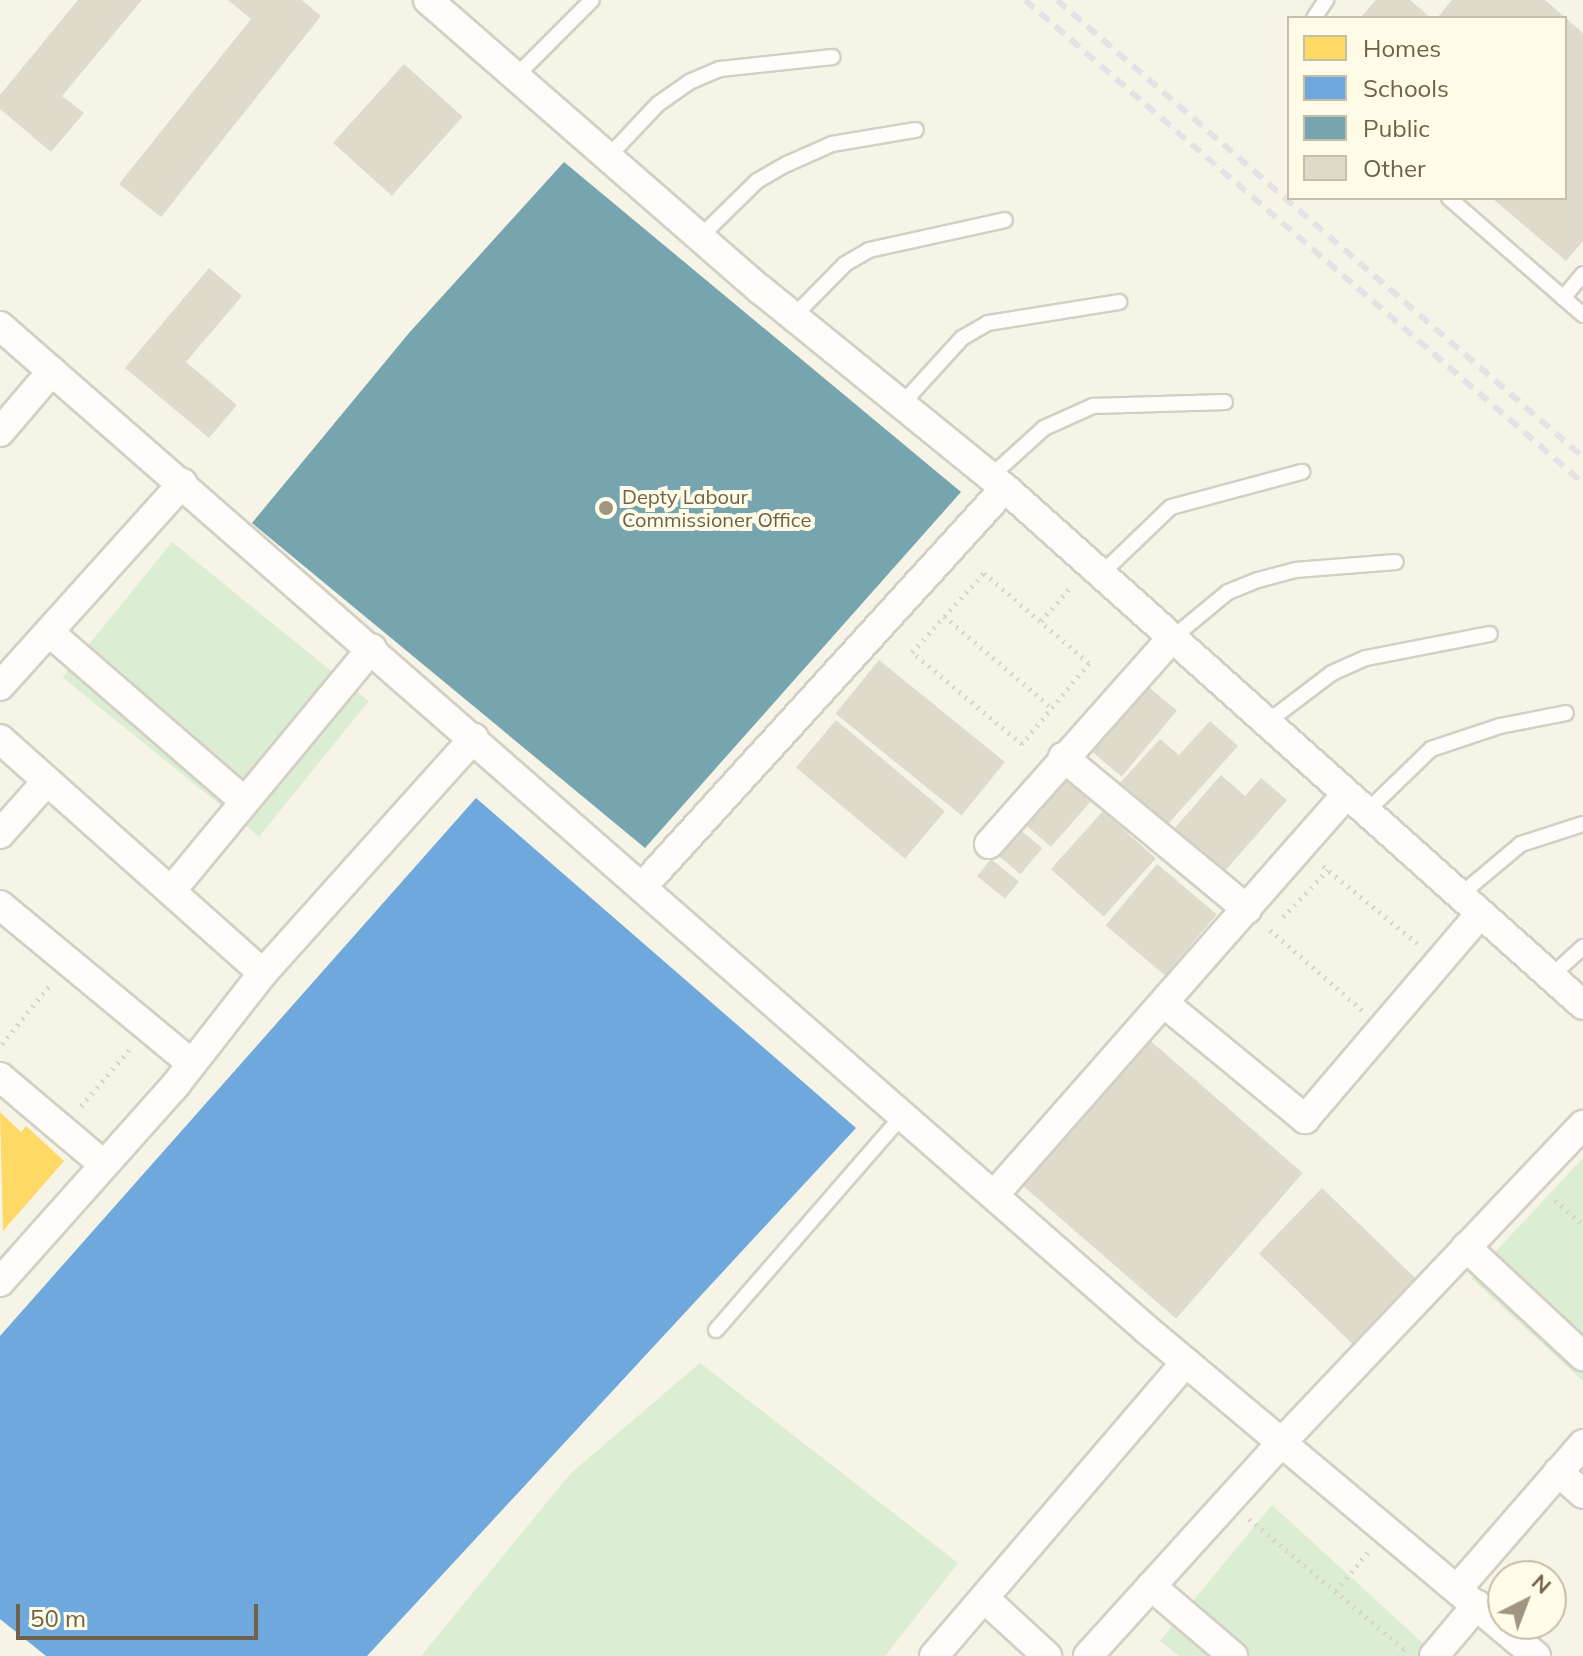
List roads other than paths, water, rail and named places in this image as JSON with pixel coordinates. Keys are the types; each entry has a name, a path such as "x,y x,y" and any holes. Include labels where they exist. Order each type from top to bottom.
{"street":[{"path":"428,0 793,317 997,483 1583,1005"},
{"path":"0,326 1186,1362 1536,1656"},
{"path":"0,432 52,371"},
{"path":"0,686 183,483"},
{"path":"643,886 997,483"},
{"path":"49,632 243,800"},
{"path":"989,844 1063,757 1171,639"},
{"path":"171,891 243,800 372,648"},
{"path":"0,1282 192,1064 263,973 474,738"},
{"path":"0,739 263,973"},
{"path":"1063,757 1247,909"},
{"path":"0,834 47,781"},
{"path":"994,1195 1247,909 1355,804"},
{"path":"0,905 192,1064"},
{"path":"1164,1003 1305,1119 1469,905"},
{"path":"6,1065 104,1165"},
{"path":"1088,1656 1282,1442 1583,1125"},
{"path":"1466,1247 1583,1356"},
{"path":"934,1656 1186,1362"},
{"path":"1434,1656 1468,1596 1558,1472 1583,1444"},
{"path":"1558,1472 1583,1494"},
{"path":"1151,1586 1233,1656"},
{"path":"984,1598 1047,1656"}],"lane":[{"path":"516,76 592,0"},
{"path":"608,157 658,104 689,82 720,69 832,57"},
{"path":"700,237 757,181 787,164 832,144 916,130"},
{"path":"1451,200 1583,315"},
{"path":"793,317 845,264 869,250 1005,220"},
{"path":"1563,298 1583,274"},
{"path":"901,405 962,338 988,323 1119,302"},
{"path":"997,483 1044,428 1093,406 1225,402"},
{"path":"1095,570 1171,507 1302,472"},
{"path":"1171,639 1228,592 1258,580 1295,570 1396,562"},
{"path":"1265,724 1332,673 1366,658 1490,634"},
{"path":"1355,804 1431,749 1500,726 1566,713"},
{"path":"1469,905 1521,844 1583,824"},
{"path":"1550,977 1583,947"},
{"path":"716,1330 903,1115"}],"railway":[{"path":"1025,0 1583,483"},
{"path":"1057,0 1287,200"},
{"path":"1287,200 1583,457"}],"place":[{"name":"Depty Labour Commissioner Office","path":"606,508"}]}
